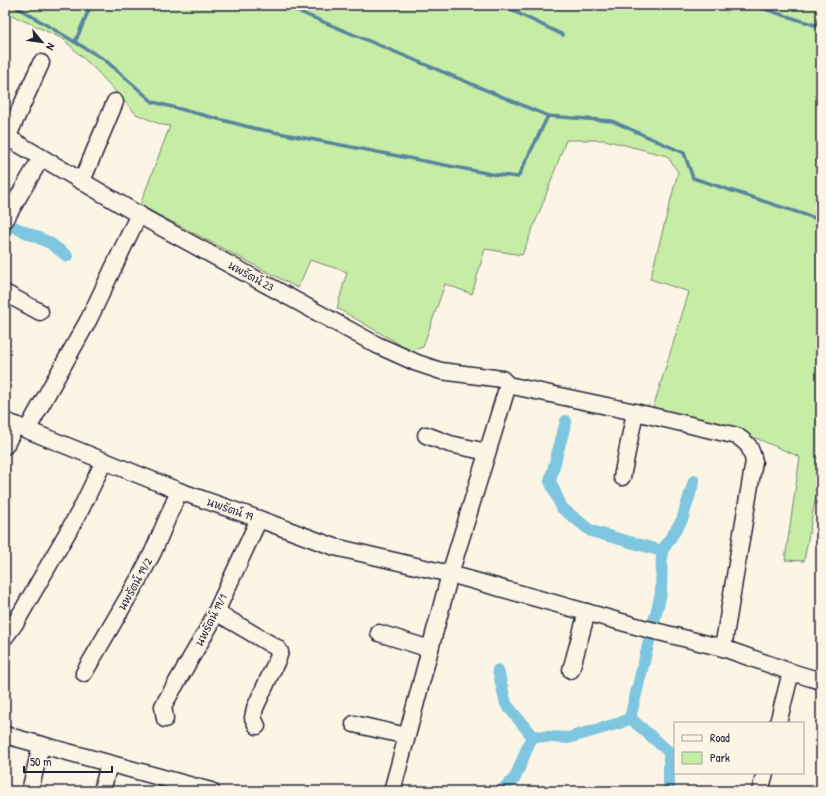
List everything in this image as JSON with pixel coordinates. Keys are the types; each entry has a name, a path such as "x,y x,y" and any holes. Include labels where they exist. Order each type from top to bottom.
{"street":[{"path":"6,137 41,63"},
{"path":"82,182 115,102"},
{"name":"นพรัตน์ 23","path":"6,137 139,214 377,345 417,363 441,371 502,379 508,384 738,436 747,443 754,461 723,648"},
{"path":"8,215 41,158"},
{"path":"5,446 16,425 89,319 139,214"},
{"path":"5,293 40,312"},
{"path":"392,791 450,574 508,384"},
{"path":"622,476 635,412"},
{"name":"นพรัตน์ 19","path":"16,425 179,491 335,547 450,574 642,628 723,648 821,681"},
{"path":"426,435 450,444 487,452"},
{"path":"5,637 16,622 81,509 104,461"},
{"name":"นพรัตน์ 19/2","path":"84,673 141,575 153,552 179,491"},
{"name":"นพรัตน์ 19/1","path":"165,719 163,706 210,625 259,519"},
{"path":"216,612 266,641 277,648 280,652 255,708 253,718 256,726"},
{"path":"571,670 587,612"},
{"path":"379,633 430,649"},
{"path":"778,722 791,672"},
{"path":"354,724 407,736"},
{"path":"5,735 211,791"},
{"path":"30,791 41,745"},
{"path":"102,791 109,764"},
{"path":"760,791 765,774"}],"green space":[{"path":"5,5 821,5 821,469 804,561 785,560 800,457 746,434 653,408 689,292 650,279 678,172 667,156 605,140 566,140 522,255 485,249 472,294 445,284 423,347 411,351 337,308 347,272 310,260 298,288 140,205 170,126 162,125 136,114 97,71 63,39 5,12"}],"waterway":[{"path":"13,5 105,60 153,102 253,128 491,174 518,177 548,116 612,121 684,153 693,178 821,220"},
{"path":"75,42 91,5"},
{"path":"283,5 548,116"},
{"path":"501,5 563,35"},
{"path":"752,5 821,27"},
{"path":"5,223 50,243 67,256"},
{"path":"566,421 550,481 562,508 591,531 662,551 661,593 630,718"},
{"path":"662,551 682,520 694,481"},
{"path":"498,670 506,704 532,736 568,738 620,723 630,718 669,752 669,791"},
{"path":"501,791 515,778 532,736"}]}
